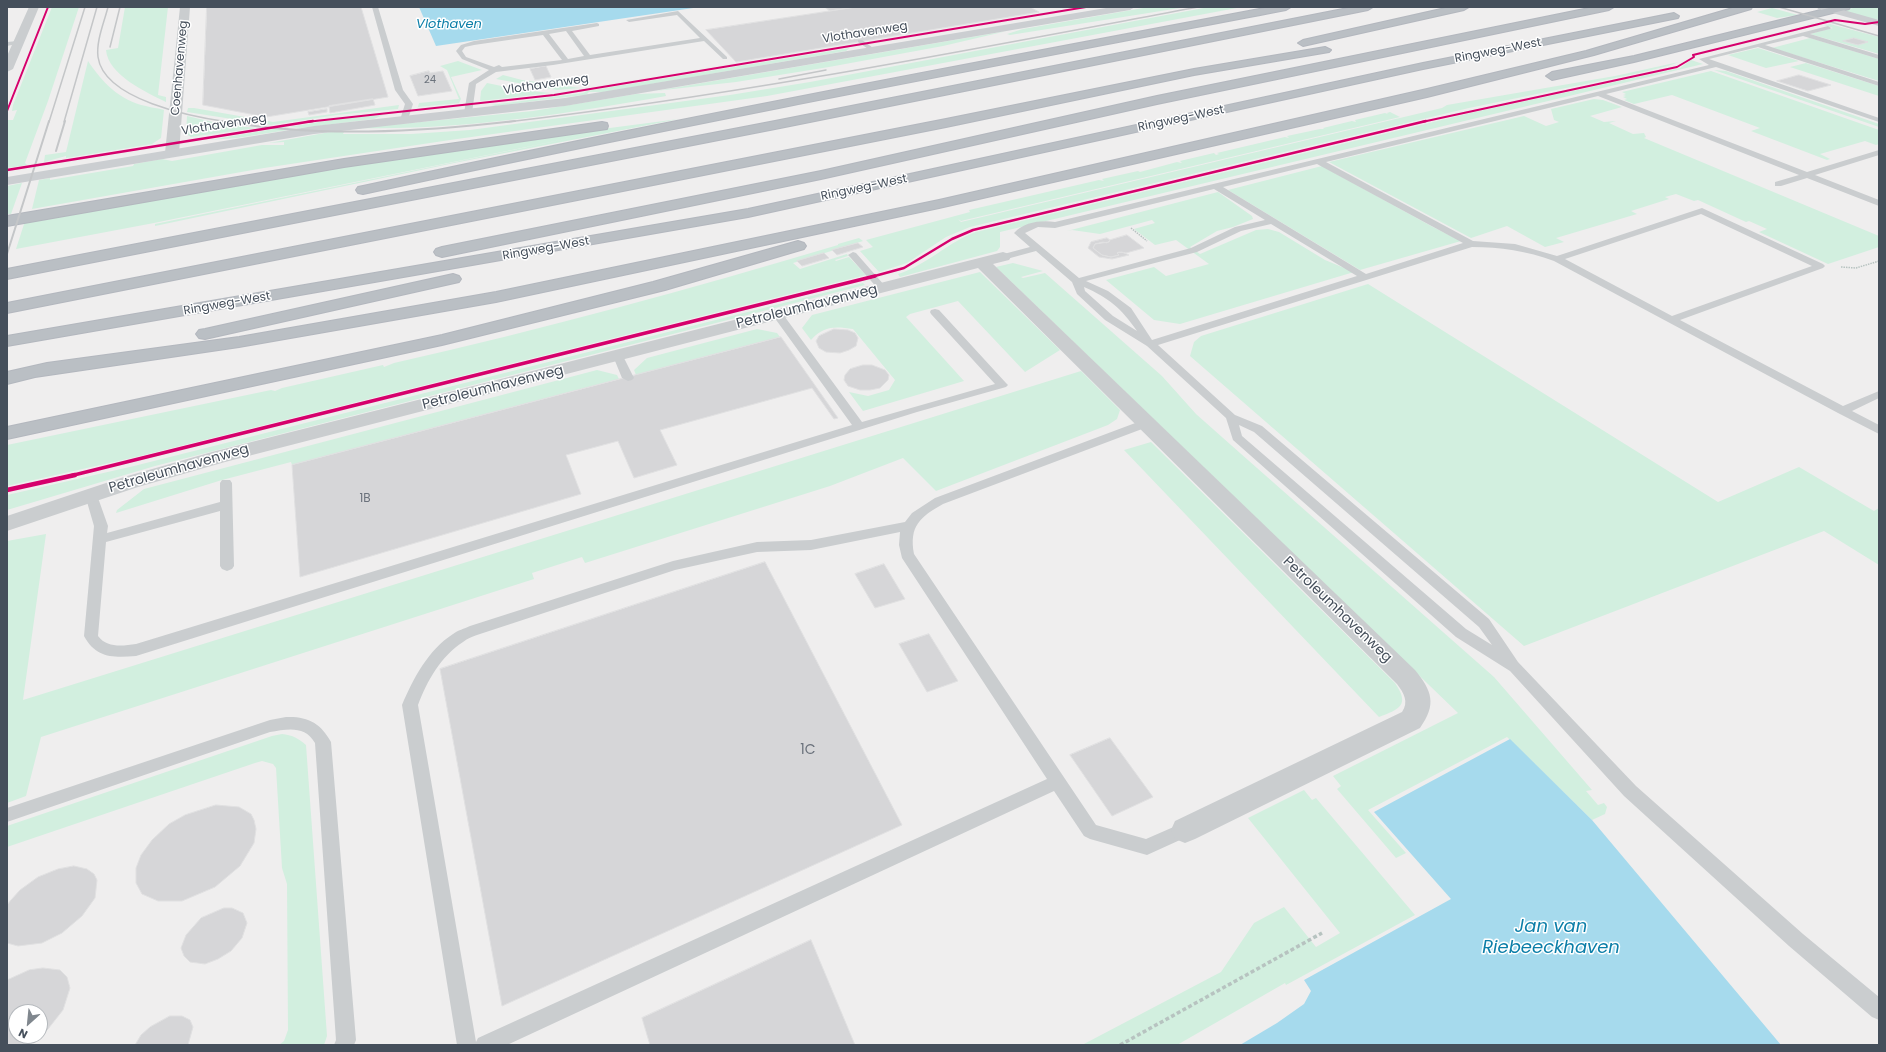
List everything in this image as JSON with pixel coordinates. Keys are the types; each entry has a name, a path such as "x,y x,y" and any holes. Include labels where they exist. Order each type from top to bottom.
{"highway":[{"path":"1243,15 1273,7"},
{"path":"351,192 524,155 815,97 1286,7"},
{"path":"133,244 768,127 1368,7"},
{"path":"1194,72 1279,48 1464,7"},
{"name":"Ringweg-West","path":"7,340 122,319 748,213 1423,66 1716,7"},
{"path":"1427,93 1589,69 1845,7"},
{"path":"116,357 239,342 496,297 939,204 1427,93 1590,53 1745,8"},
{"path":"1423,66 1614,10"},
{"name":"Ringweg-West","path":"122,319 829,173 1090,114 1614,10"},
{"path":"1278,25 1378,12"},
{"path":"7,308 930,126 1194,72 1334,48"},
{"path":"7,221 344,163 815,97"},
{"path":"528,220 1090,114"},
{"path":"7,274 55,265 133,244 308,202"},
{"path":"7,433 347,362 572,309 733,266 939,204"},
{"path":"7,378 116,357 748,213"},
{"path":"251,259 314,258 505,224"}],"main road":[{"name":"Vlothavenweg","path":"7,181 314,130 574,101 1130,7"},
{"path":"1822,7 1879,23"}],"street":[{"path":"7,68 34,7"},
{"name":"Coenhavenweg","path":"172,153 185,7"},
{"name":"Petroleumhavenweg","path":"7,524 91,495 219,457 993,260 1146,423 1406,677 1418,695 1419,704 1417,713 1411,720 1185,830"}],"lane":[{"path":"375,7 399,90 408,104 404,120"},
{"path":"629,20 678,13 725,58"},
{"path":"597,25 474,43 463,46 459,50 464,58 496,70 566,61 704,38"},
{"path":"1828,28 1702,59 1879,120"},
{"path":"568,29 588,57"},
{"path":"690,34 698,32"},
{"path":"545,33 566,61"},
{"path":"1803,34 1879,57"},
{"path":"860,41 873,50"},
{"path":"7,44 18,43"},
{"path":"1756,45 1879,84"},
{"path":"575,51 590,49"},
{"path":"552,55 568,52"},
{"path":"468,114 473,83 506,64 525,59"},
{"path":"1151,344 1127,310 1105,293 1078,281 1019,234 1038,233 1052,229 1055,225 1716,65"},
{"path":"1598,93 1879,203"},
{"path":"1778,184 1879,152"},
{"path":"1318,161 1471,244"},
{"path":"1215,186 1365,277"},
{"path":"1557,259 1702,212 1820,266"},
{"path":"1078,281 1194,250 1238,229 1272,221"},
{"path":"1151,344 1471,244 1511,246 1528,249 1557,259 1879,430"},
{"path":"993,260 1038,248"},
{"path":"853,255 882,288"},
{"path":"1671,320 1820,266"},
{"path":"1078,281 1080,292 1109,318 1151,344 1231,417 1258,430 1484,623 1515,667 1630,790 1796,940 1879,1010"},
{"path":"91,495 101,526 91,636 98,647 106,650 120,652 136,650 860,427 1002,385 935,312"},
{"path":"778,315 860,427"},
{"path":"618,356 628,378"},
{"path":"1842,411 1879,394"},
{"path":"1231,417 1237,437 1461,633 1515,667"},
{"path":"485,1045 1058,782 907,555 905,545 909,526 915,517 926,508 939,501 1146,423"},
{"path":"226,483 227,566"},
{"path":"100,539 226,505"},
{"path":"468,1045 410,705 425,672 439,654 456,638 476,630 673,566 757,547 811,545 909,526"},
{"path":"7,815 270,726 288,723 303,724 313,728 320,734 323,742 346,1040 344,1045"},
{"name":"Petroleumhavenweg","path":"1058,782 1090,830 1147,847 1185,830"}],"path":[{"path":"1130,228 1168,257"},
{"path":"1820,266 1856,268 1879,261"},
{"path":"1120,1045 1322,933"}],"green space":[{"path":"52,7 79,7 48,101 25,163 27,165 7,168 7,123 8,120 13,120 17,110 12,111 13,105"},
{"path":"125,7 168,7 158,95 166,97 166,102 129,82 113,67 108,59 106,50 118,48"},
{"path":"1149,7 1186,7 1010,35 1007,34 1023,29"},
{"path":"1209,7 1242,7 767,96 450,140 264,168 32,209 39,180 50,178 50,180 133,166 134,164 162,159 172,161 262,145 284,145 284,142 269,143 330,132 344,132 343,134 411,134 470,130 730,95 810,82"},
{"path":"1857,7 1879,7 1879,19 1874,20 1841,11"},
{"path":"1772,8 1798,15 1777,18 1757,12"},
{"path":"1830,24 1879,37 1879,54 1810,34 1833,28 1824,25"},
{"path":"1007,31 943,46 829,67 736,82 655,91"},
{"path":"1810,38 1879,59 1879,81 1772,48"},
{"path":"850,48 846,51 604,92 589,92 587,94 591,94 496,106 491,105 583,93 587,91"},
{"path":"1758,48 1799,61 1766,68 1728,55"},
{"path":"1691,60 1703,64 1000,232 1000,247 997,251 900,277 898,274 909,270 966,236 976,232 1475,112 1680,68"},
{"path":"88,61 112,90 128,100 148,107 164,110 161,138 152,144 66,158 66,156 44,162 45,155 66,152"},
{"path":"458,61 482,70 451,77 461,99 459,103 418,107 419,103 459,99 447,70 440,66"},
{"path":"1679,62 1639,73 1469,108 970,227 946,237 907,263 879,272 860,251 873,247 866,240 970,212 969,210 1099,180 1104,181 1102,179 1138,171 1140,172 1177,162 1182,163 1180,161 1214,153 1216,155 1219,154 1217,153 1285,137 1289,138 1287,136 1324,129 1323,128 1352,121 1356,122 1355,120 1385,113 1388,114 1387,113 1390,112 1400,117 961,221 958,219 961,222 1442,108 1447,105 1615,76"},
{"path":"1806,63 1879,86 1879,96 1790,67"},
{"path":"1714,70 1726,71 1879,124 1879,127"},
{"path":"1711,71 1879,130 1879,144 1876,145 1865,141 1820,154 1830,159 1827,160 1751,131 1760,128 1672,95 1634,104 1624,100 1627,99 1623,97 1626,96 1623,95 1626,94 1622,92"},
{"path":"503,75 522,80 580,88 557,90 496,79"},
{"path":"487,83 521,90 550,93 480,101 481,91"},
{"path":"665,93 666,96 514,120 437,126 359,128 533,111 636,94"},
{"path":"1594,99 1603,100 1622,107 1590,116 1604,122 1616,121 1609,123 1633,134 1644,133 1646,137 1644,138 1879,236 1879,247 1828,264 1759,232 1767,229 1749,221 1746,222 1698,200 1694,201 1676,194 1665,197 1669,199 1631,211 1637,214 1556,238 1564,242 1545,247 1507,226 1471,238 1329,162 1524,116 1546,126 1559,122 1554,120 1551,109"},
{"path":"399,105 398,109 337,115 271,125 187,112 188,108 194,108 273,122"},
{"path":"383,115 374,119 301,128 289,127 338,119"},
{"path":"187,116 221,124 256,128 191,137 186,134"},
{"path":"679,119 454,163 155,226 155,224 600,132 154,223 16,249 25,221 259,180 502,142"},
{"path":"285,127 289,128 286,130 288,130 237,138 210,140"},
{"path":"1322,166 1461,241 1360,270 1228,190"},
{"path":"22,183 11,214 7,214 7,186"},
{"path":"1218,192 1252,216 1253,219 1233,227 1217,231 1190,247 1200,254 1256,230 1268,229 1279,232 1325,260 1354,272 1180,324 1154,320 1106,280 1154,267 1166,276 1209,264 1176,240 1155,245 1134,229 1155,223 1152,220 1100,234 1072,230 1067,231"},
{"path":"859,238 863,241 793,263 800,269 847,254 848,256 835,260 849,257 866,275 136,457 7,486 7,445 271,390 275,391 282,388 383,365 384,367 394,363 617,308"},
{"path":"1013,263 1043,271 1021,277 1023,278 1045,273 1162,376 1196,414 1494,677 1592,790 1586,791 1598,805 1604,803 1607,807 1605,814 1592,820 1507,737 1368,810 1406,853 1396,858 1337,789 1341,786 1333,776 1458,713 996,267"},
{"path":"980,272 1060,350 1025,372 958,301 910,314 906,317 964,381 863,411 849,392 868,396 889,390 895,380 853,329 841,327 830,328 820,332 811,340 802,328 812,315"},
{"path":"863,283 865,285 155,466 7,510 7,495 134,466"},
{"path":"1368,284 1718,502 1799,467 1874,511 1879,508 1879,565 1824,531 1524,646 1190,356 1194,342 1201,336"},
{"path":"757,329 777,333 780,337 636,375 634,370 647,358"},
{"path":"597,370 617,375 619,379 292,465 291,462 222,480 116,513 117,510 144,489"},
{"path":"1081,371 1120,410 1117,419 1108,425 936,491 903,458 830,486 585,563 582,557 532,573 534,579 41,737 26,796 7,803 7,541 46,534 23,700"},
{"path":"1151,442 1395,683 1402,696 1402,701 1397,709 1379,717 1124,450"},
{"path":"282,734 295,737 306,745 327,1036 324,1045 279,1045 284,1041 288,1030 287,884 282,868 276,768 273,764 262,761 255,763 7,847 7,826 272,736"},
{"path":"1304,790 1312,800 1316,798 1415,915 1286,985 1285,983 1177,1045 1082,1045 1221,972 1254,923 1284,907 1316,947 1340,933 1248,818"}],"water":[{"name":"Vlothaven","path":"419,7 700,7 436,46"},
{"name":"Jan van Riebeeckhaven","path":"1510,739 1592,820 1781,1045 1240,1045 1277,1023 1304,1004 1311,991 1304,980 1451,899 1374,812"}],"building":[{"path":"207,7 361,7 388,97 266,117 203,105"},
{"path":"825,7 856,7 830,11"},
{"path":"856,7 1030,7 1039,12 736,62 706,30"},
{"path":"1854,38 1868,42 1858,45 1843,41"},
{"path":"546,66 551,77 535,80 530,69"},
{"path":"429,71 430,73 443,71 452,91 418,96 410,76"},
{"path":"1799,75 1831,85 1808,91 1777,81"},
{"path":"373,99 375,105 330,113 329,106"},
{"path":"327,109 327,112 309,115 308,112"},
{"path":"1127,235 1144,248 1126,253 1119,252 1117,253 1119,255 1111,257 1102,255 1093,248 1095,244 1103,242 1107,243 1110,240"},
{"path":"1107,238 1110,240 1109,242 1095,244 1093,248 1102,255 1111,257 1119,255 1117,253 1122,252 1129,255 1112,259 1099,257 1088,248 1091,242"},
{"path":"858,243 863,247 837,255 832,250"},
{"path":"824,253 829,258 802,266 797,261"},
{"path":"834,329 848,330 855,333 858,338 856,346 840,353 826,352 819,348 816,341 819,336"},
{"path":"781,337 838,418 834,419 812,388 660,430 677,465 634,478 618,441 566,455 581,494 300,577 292,465"},
{"path":"863,365 872,365 885,370 889,375 888,380 880,388 870,390 860,390 848,386 844,380 845,375 850,369"},
{"path":"765,562 902,825 502,1006 440,669"},
{"path":"884,564 905,599 875,608 855,574"},
{"path":"929,634 958,681 927,692 899,644"},
{"path":"1110,738 1153,797 1112,816 1070,755"},
{"path":"216,805 239,807 251,814 254,820 256,829 254,843 240,866 215,887 182,901 158,901 142,894 136,883 136,868 141,855 152,840 169,824 185,815"},
{"path":"74,866 87,869 94,874 97,880 95,898 82,916 62,933 42,943 18,946 7,943 7,905 11,900 20,890 38,877 58,869"},
{"path":"224,908 232,908 243,913 247,923 242,938 231,951 218,959 205,964 190,962 184,956 181,948 186,935 201,918"},
{"path":"811,940 855,1045 650,1045 642,1018"},
{"path":"43,968 60,970 67,977 70,988 63,1010 48,1029 48,1004 8,1004 8,1044 30,1044 7,1045 7,980 29,970"},
{"path":"170,1016 182,1016 190,1020 193,1027 188,1045 135,1045 141,1035 150,1027"}],"railway":[{"path":"49,122 85,7"},
{"path":"64,122 97,7"},
{"path":"108,7 99,38 98,57 104,72 116,85 152,104 173,111 228,122"},
{"path":"110,47 120,7"},
{"path":"514,121 680,99 767,85 1198,7"},
{"path":"1779,7 1879,36"},
{"path":"779,79 826,70"},
{"path":"7,254 49,121"},
{"path":"56,151 65,121"},
{"path":"222,121 295,130 368,132 442,128 514,121"},
{"path":"507,122 514,121"}],"cycle path":[{"path":"7,111 48,7"},
{"path":"7,170 332,118 554,95 1086,7"},
{"path":"7,490 118,465 893,272 914,263 952,239 973,230 1472,110 1677,67 1694,57 1693,55 1835,20 1865,24 1879,22"}]}
